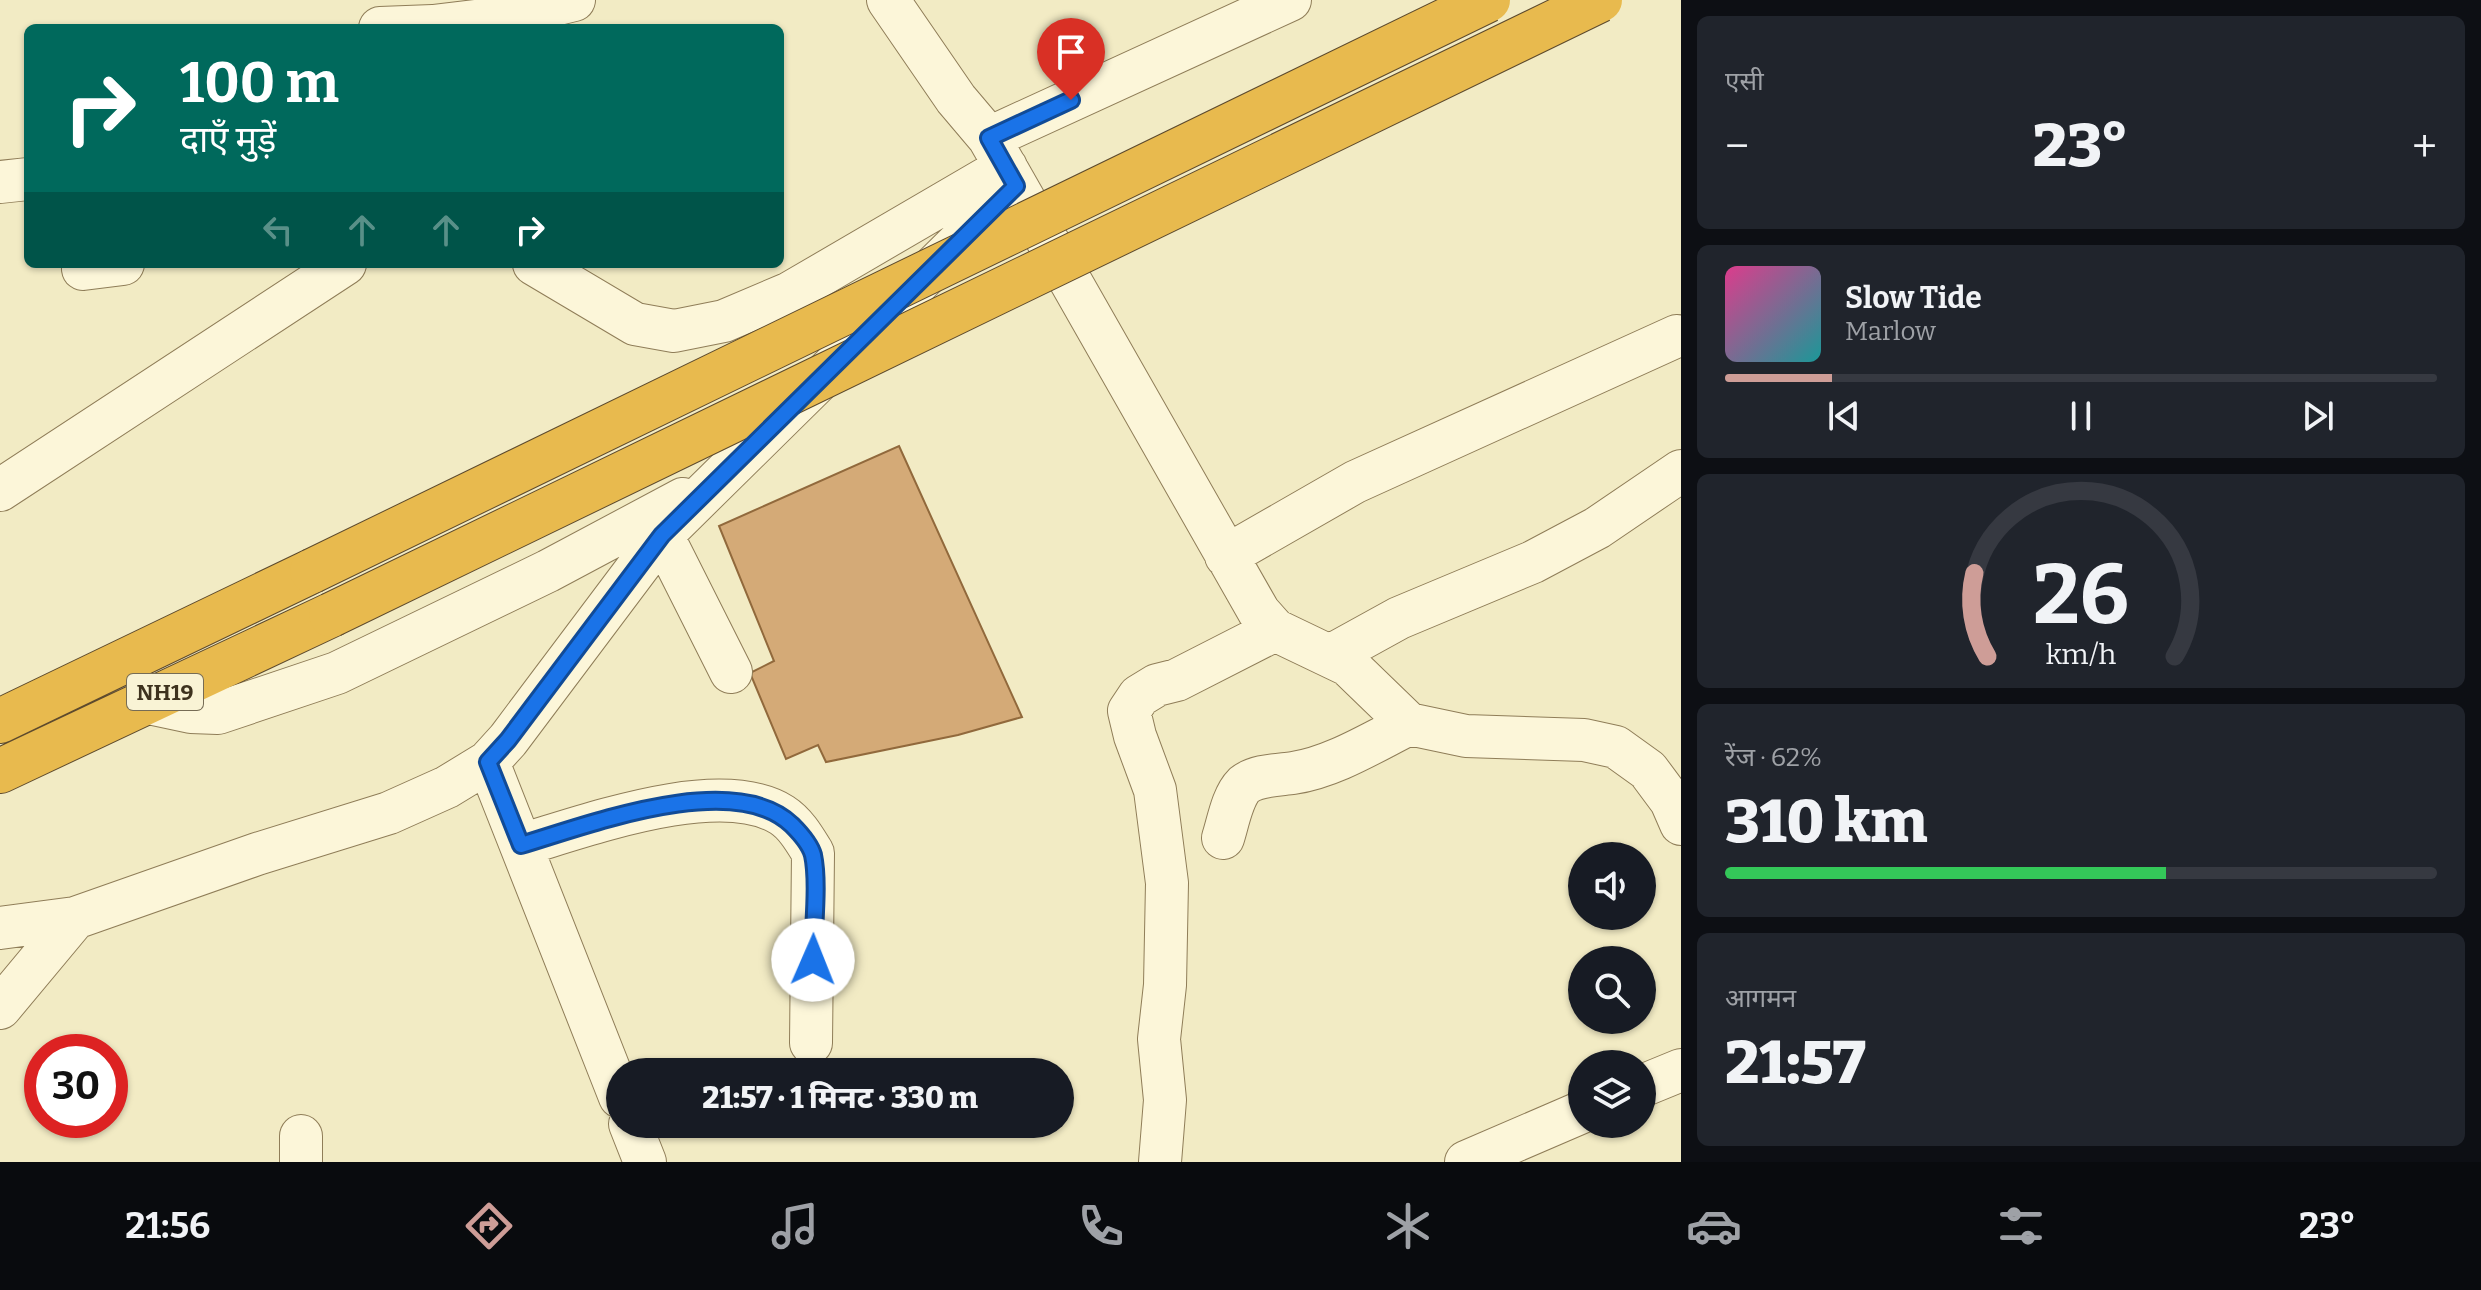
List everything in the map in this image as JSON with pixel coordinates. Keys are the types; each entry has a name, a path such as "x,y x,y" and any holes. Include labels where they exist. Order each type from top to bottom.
{"highway":[{"name":"NH19","path":"0,721 1488,0"},
{"name":"NH19","path":"0,771 331,615 1600,0"}],"street":[{"path":"450,24 501,18 574,0"},
{"path":"888,0 1004,164 1226,556 1259,612 1275,630 1348,665 1409,724 1466,736 1584,740 1616,747 1648,770 1671,801 1681,824"},
{"path":"541,268 635,324 674,331 724,321 790,293 1004,164 1290,0"},
{"path":"0,928 75,918 257,854 389,813 447,787 488,762 508,740 662,535 716,482 1004,164"},
{"path":"0,182 24,179"},
{"path":"0,490 339,268"},
{"path":"1226,556 1355,482 1677,336"},
{"path":"1330,656 1399,618 1533,562 1597,528 1681,471"},
{"path":"144,702 191,712 218,713 337,673 548,571 716,482"},
{"path":"662,535 731,672"},
{"path":"1160,1162 1165,1100 1159,1039 1165,985 1167,883 1155,790 1129,711 1139,696 1157,685 1177,680 1275,630"},
{"path":"1223,838 1244,785 1262,777 1302,771 1326,763 1409,724"},
{"path":"488,762 606,1061"},
{"path":"521,845 637,810 692,801 747,803 782,815 801,833 813,853 811,1043"},
{"path":"0,1008 75,918"},
{"path":"1656,1080 1681,1070"},
{"path":"1466,1162 1568,1118"},
{"path":"636,1138 645,1162"}],"building":[{"path":"899,446 1022,717 958,735 826,762 818,745 786,759 750,673 774,661 719,526"}],"route":[{"path":"813,960 813,853 801,833 782,815 747,803 692,801 637,810 521,845 488,762 508,740 662,535 1016,186 989,138 1071,100"}]}
